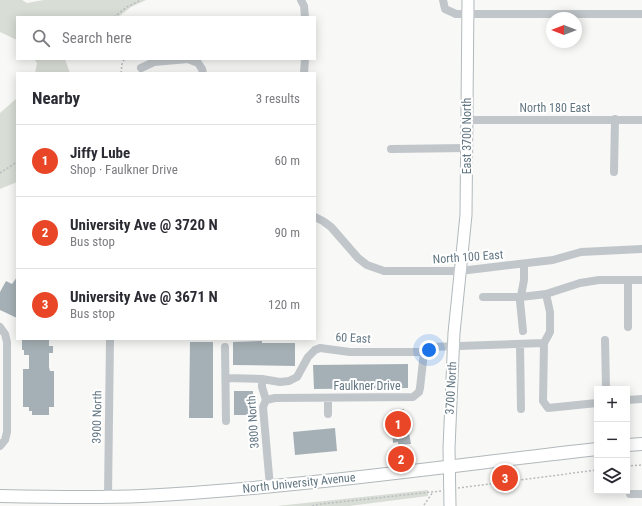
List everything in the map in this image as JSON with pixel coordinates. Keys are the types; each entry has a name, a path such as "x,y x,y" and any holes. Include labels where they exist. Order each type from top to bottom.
{"highway":[{"path":"630,445 642,444"},
{"name":"North University Avenue","path":"0,496 108,496 185,493 270,487 594,449"}],"main road":[{"name":"East 3700 North","path":"460,271 466,215 468,0"},
{"name":"3700 North","path":"450,506 448,466 454,346 460,271"}],"street":[{"path":"300,0 304,6 305,16"},
{"path":"443,0 445,9 456,14 468,15 642,14"},
{"path":"141,68 154,62 174,60"},
{"path":"189,60 198,63 202,72"},
{"path":"304,72 305,60"},
{"name":"North 180 East","path":"467,120 642,120"},
{"path":"614,172 615,120"},
{"path":"392,149 467,148"},
{"name":"North 100 East","path":"316,218 331,227 358,258 367,265 376,269 393,272 460,271 553,260 581,252 642,249"},
{"path":"523,331 521,297 524,280 524,264"},
{"path":"483,297 521,297 546,294 580,283 599,280 642,280"},
{"path":"628,280 628,327"},
{"path":"546,294 550,312 550,332 544,343 543,401 548,408 594,403"},
{"path":"0,446 5,440 7,432 7,342 5,334 1,328"},
{"name":"3900 North","path":"108,496 110,340"},
{"path":"604,340 606,386"},
{"path":"424,352 427,348 434,346 544,343"},
{"path":"520,344 521,409"},
{"path":"225,347 226,421"},
{"name":"60 East","path":"226,378 262,379 284,382 294,379 300,373 311,353 320,348 350,352 424,352"},
{"name":"Faulkner Drive","path":"266,400 275,398 413,397 419,392 420,388 424,352"},
{"name":"3800 North","path":"262,379 262,387 266,400 263,407 270,487"},
{"path":"328,398 328,414"},
{"path":"630,400 642,398"},
{"path":"630,494 642,494"}],"path":[{"path":"115,16 127,7 141,0"},
{"path":"121,72 124,60"},
{"path":"0,173 16,163"},
{"path":"630,466 642,465"},
{"path":"312,506 450,490 594,470"},
{"path":"424,505 433,492"}],"shaded area":[{"path":"0,0 22,0 27,3 44,0 146,0 131,7 119,16 16,16 16,40 0,32"},
{"path":"35,60 65,60 70,72 35,72 37,63"},
{"path":"16,99 16,182 0,189 0,113"},
{"path":"428,490 428,496 349,506 277,506"}],"building":[{"path":"16,278 16,318 0,310 0,292 6,281 12,284"},
{"path":"22,340 49,340 49,346 53,346 53,353 49,353 49,367 50,371 54,371 54,407 49,407 49,415 32,415 32,411 29,411 29,407 23,407 23,369 29,369 29,355 24,355 24,350 22,350"},
{"path":"262,341 262,343 295,343 295,366 233,365 233,342"},
{"path":"190,342 213,342 213,418 189,418"},
{"path":"408,364 408,388 314,389 313,365"},
{"path":"234,391 253,391 253,415 234,415"},
{"path":"404,409 407,434 409,433 411,444 398,445 398,442 393,443 391,410"},
{"path":"335,428 337,451 295,455 293,432"}],"place":[{"name":"Jiffy Lube","path":"398,424"},
{"name":"University Ave @ 3720 N","path":"401,459"},
{"name":"University Ave @ 3671 N","path":"505,478"}]}
